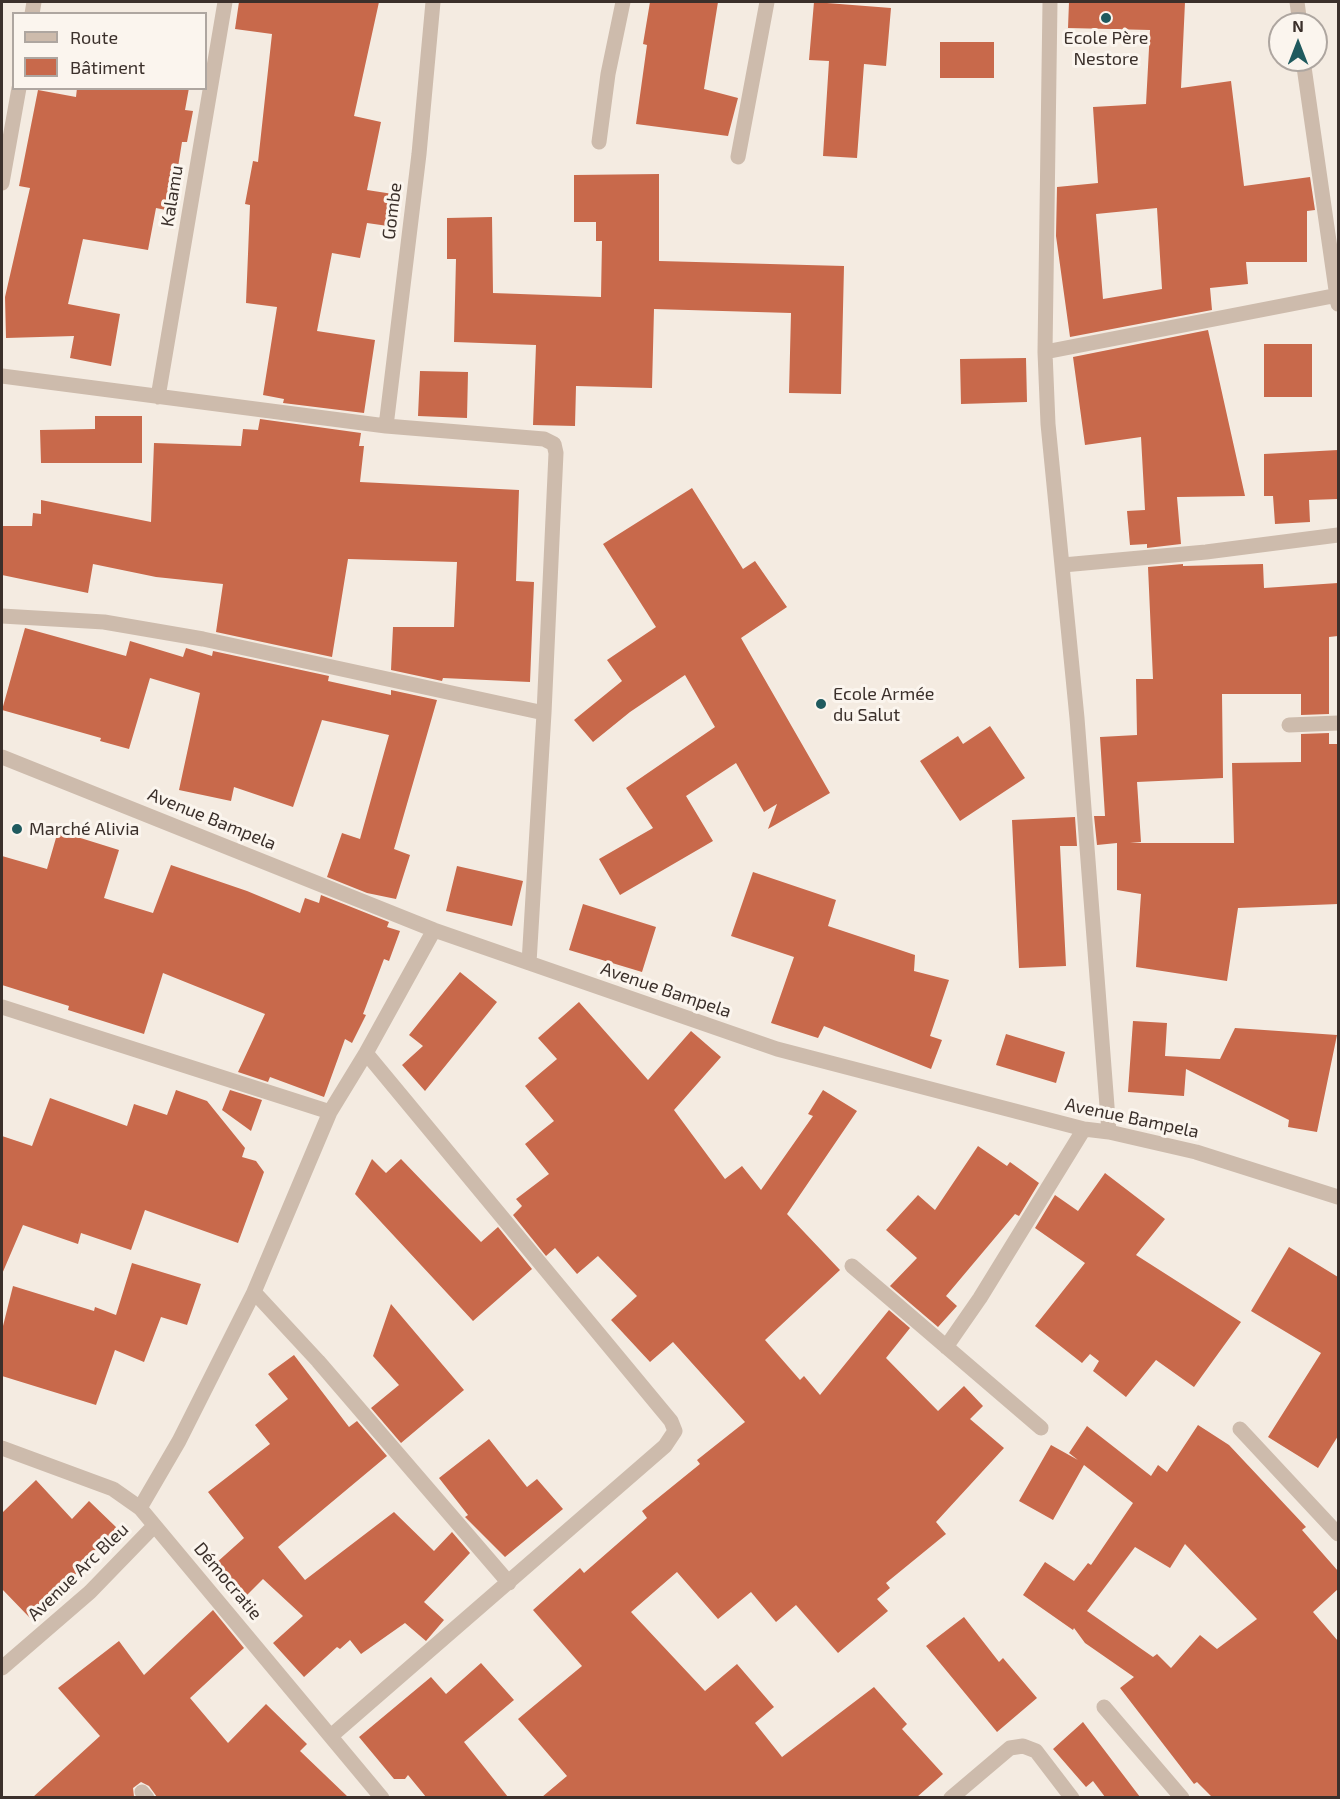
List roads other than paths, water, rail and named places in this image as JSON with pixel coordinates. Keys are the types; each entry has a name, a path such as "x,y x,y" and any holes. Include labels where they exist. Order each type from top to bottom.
{"street":[{"name":"Kalamu","path":"158,397 225,2"},
{"name":"Gombe","path":"386,426 419,154 433,2"},
{"path":"599,142 623,2"},
{"path":"738,157 767,2"},
{"path":"1050,2 1045,352 1048,424 1063,565 1109,1132"},
{"path":"1045,352 1338,298 1305,72"},
{"path":"2,183 18,90"},
{"path":"2,376 386,426 544,439 554,444 556,453 544,713 529,963"},
{"path":"1063,565 1206,552 1338,535"},
{"path":"2,616 104,622 203,639 544,713"},
{"path":"1289,725 1338,723"},
{"name":"Avenue Bampela","path":"2,757 434,930 777,1049 1084,1129 1109,1132 1196,1152 1338,1197"},
{"path":"140,1508 180,1441 254,1292 330,1112 366,1053 434,930"},
{"path":"2,1007 330,1112"},
{"path":"331,1736 665,1446 675,1431 671,1421 366,1053"},
{"path":"946,1347 980,1298 1084,1129"},
{"path":"852,1266 1041,1428"},
{"path":"254,1292 318,1361 509,1583"},
{"path":"1240,1429 1338,1534"},
{"name":"Démocratie","path":"2,1448 113,1489 140,1508 331,1736 373,1795"},
{"name":"Avenue Arc Bleu","path":"2,1668 90,1592 154,1526"},
{"path":"1104,1707 1182,1797"},
{"path":"951,1797 1010,1748 1023,1746 1036,1751 1072,1797"}],"place":[{"name":"Ecole Père Nestore","path":"1106,18"},
{"name":"Ecole Armée du Salut","path":"821,704"},
{"name":"Marché Alivia","path":"17,829"}]}
